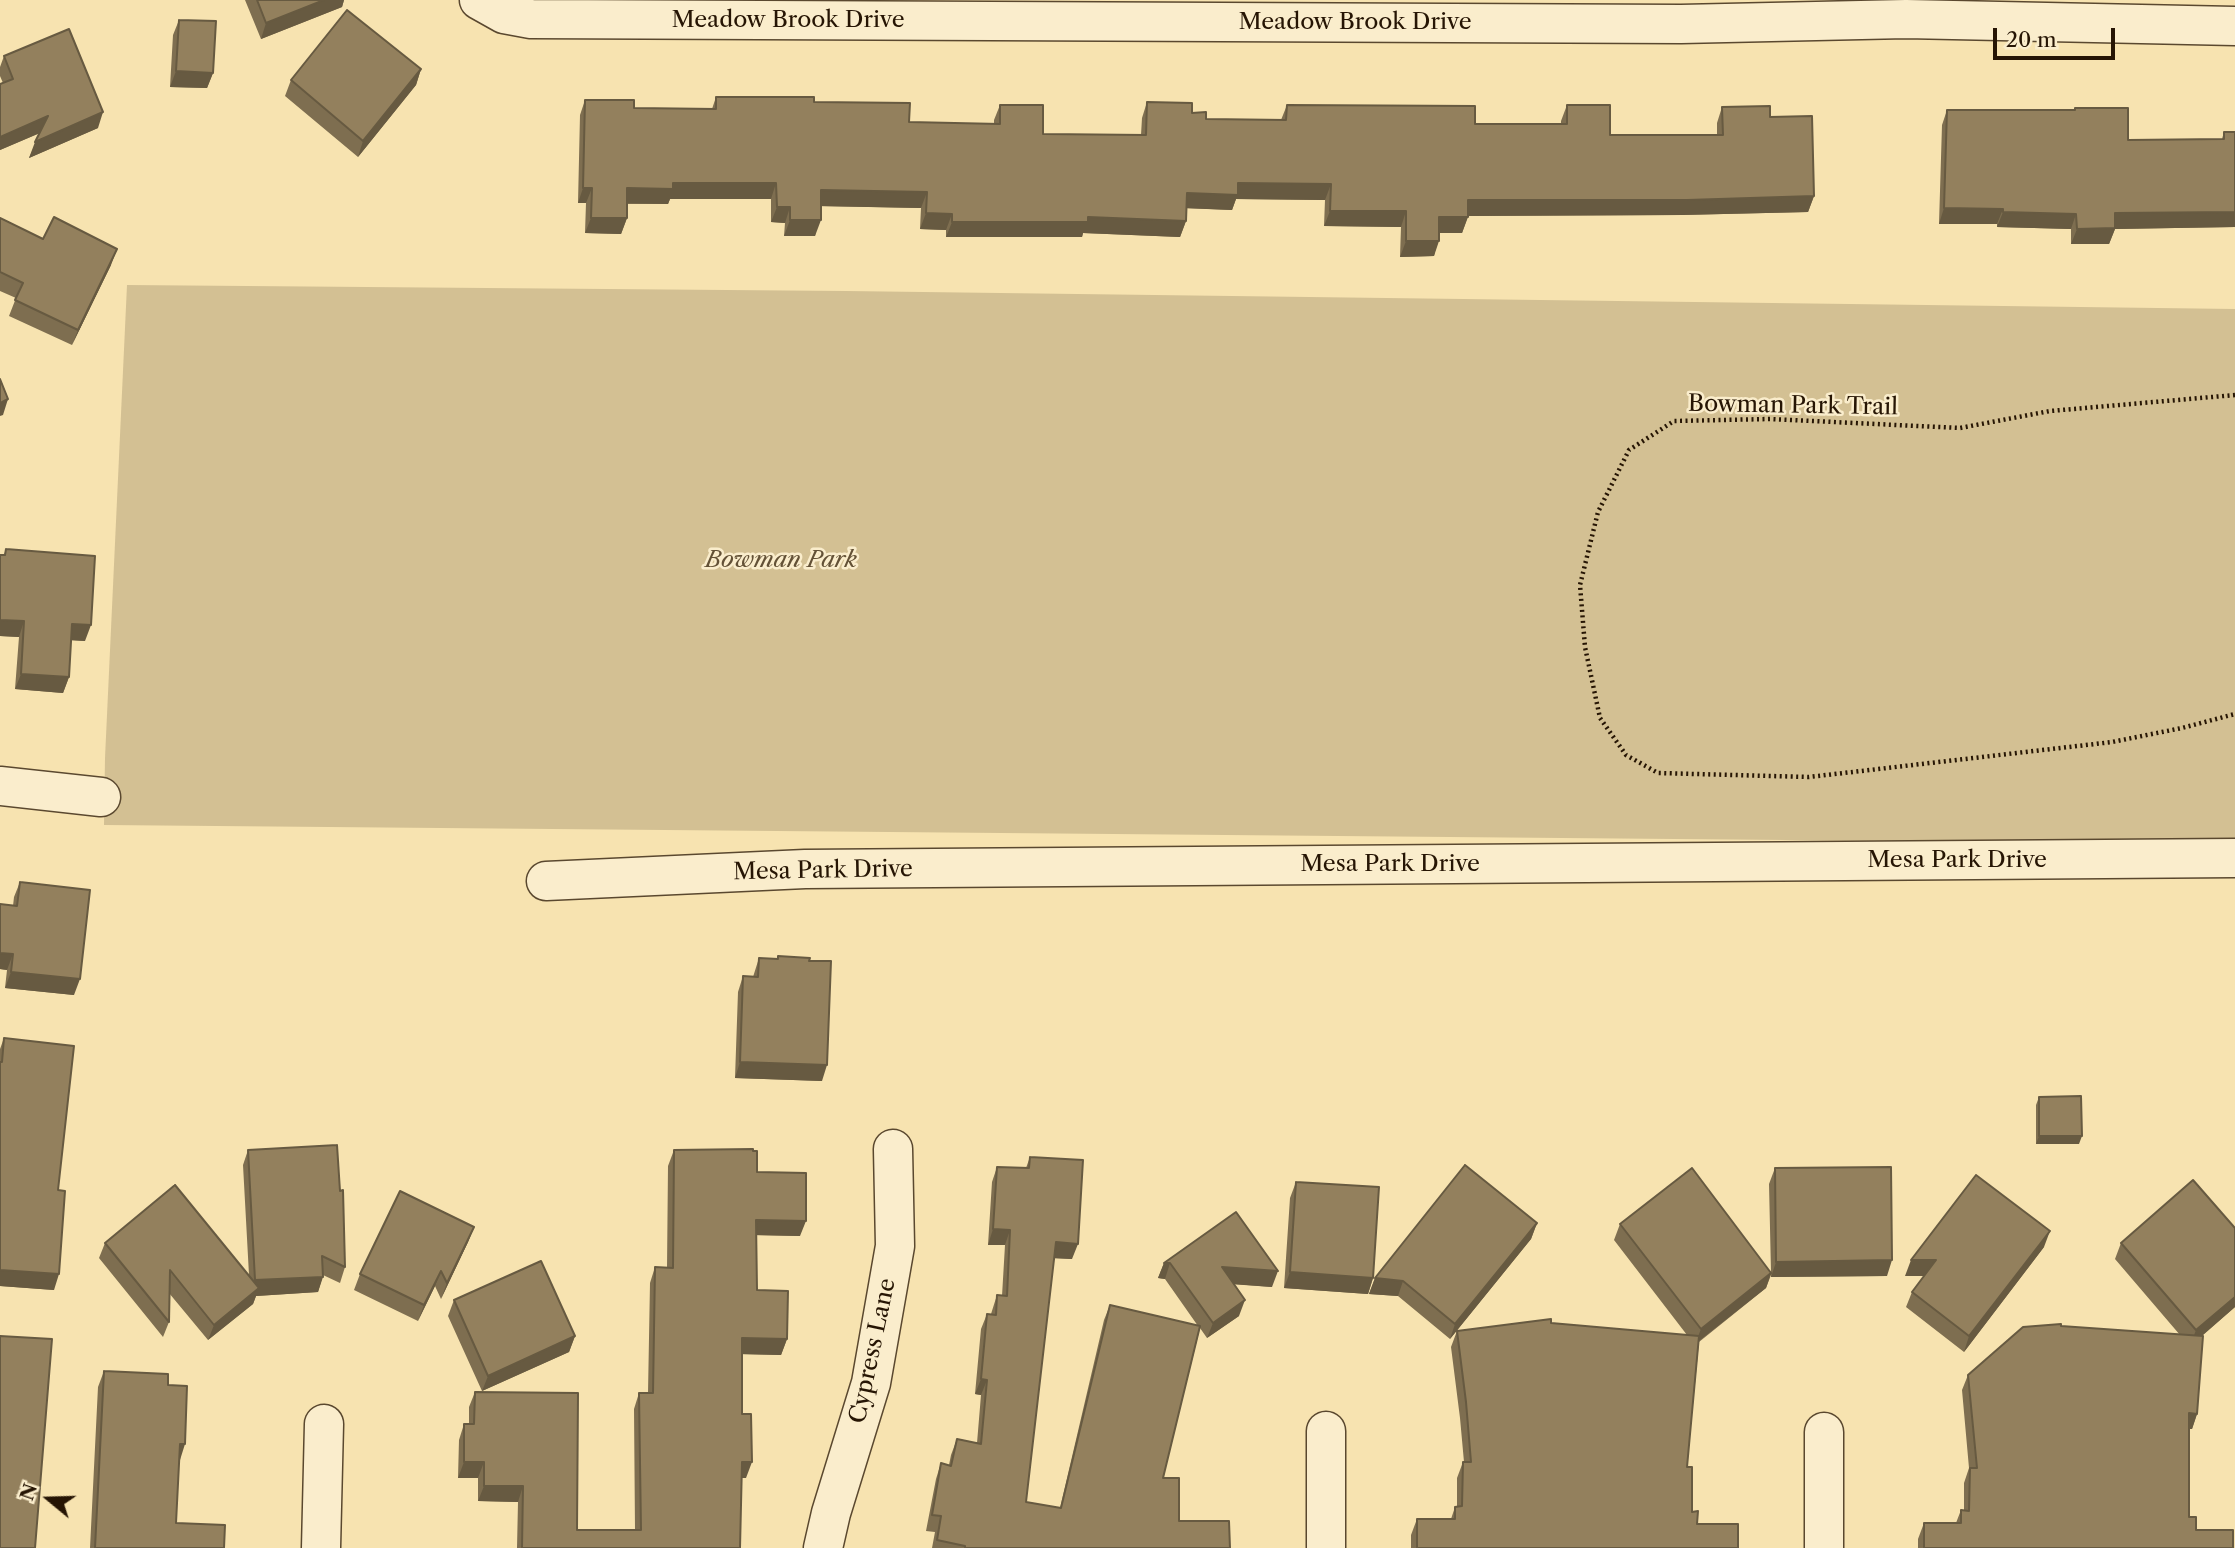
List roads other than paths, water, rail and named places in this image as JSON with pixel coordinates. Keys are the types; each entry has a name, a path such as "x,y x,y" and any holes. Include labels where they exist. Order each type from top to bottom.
{"street":[{"name":"Meadow Brook Drive","path":"479,0 504,14 531,19 1681,23 1906,10 2235,26"},
{"path":"0,786 101,797"},
{"name":"Mesa Park Drive","path":"546,881 805,869 2235,858"},
{"name":"Cypress Lane","path":"823,1548 831,1513 872,1383 895,1246 893,1149"},
{"path":"321,1548 324,1424"},
{"path":"1326,1431 1326,1548"},
{"path":"1824,1432 1824,1548"}],"park label":[{"name":"Bowman Park","path":"781,560"}]}
